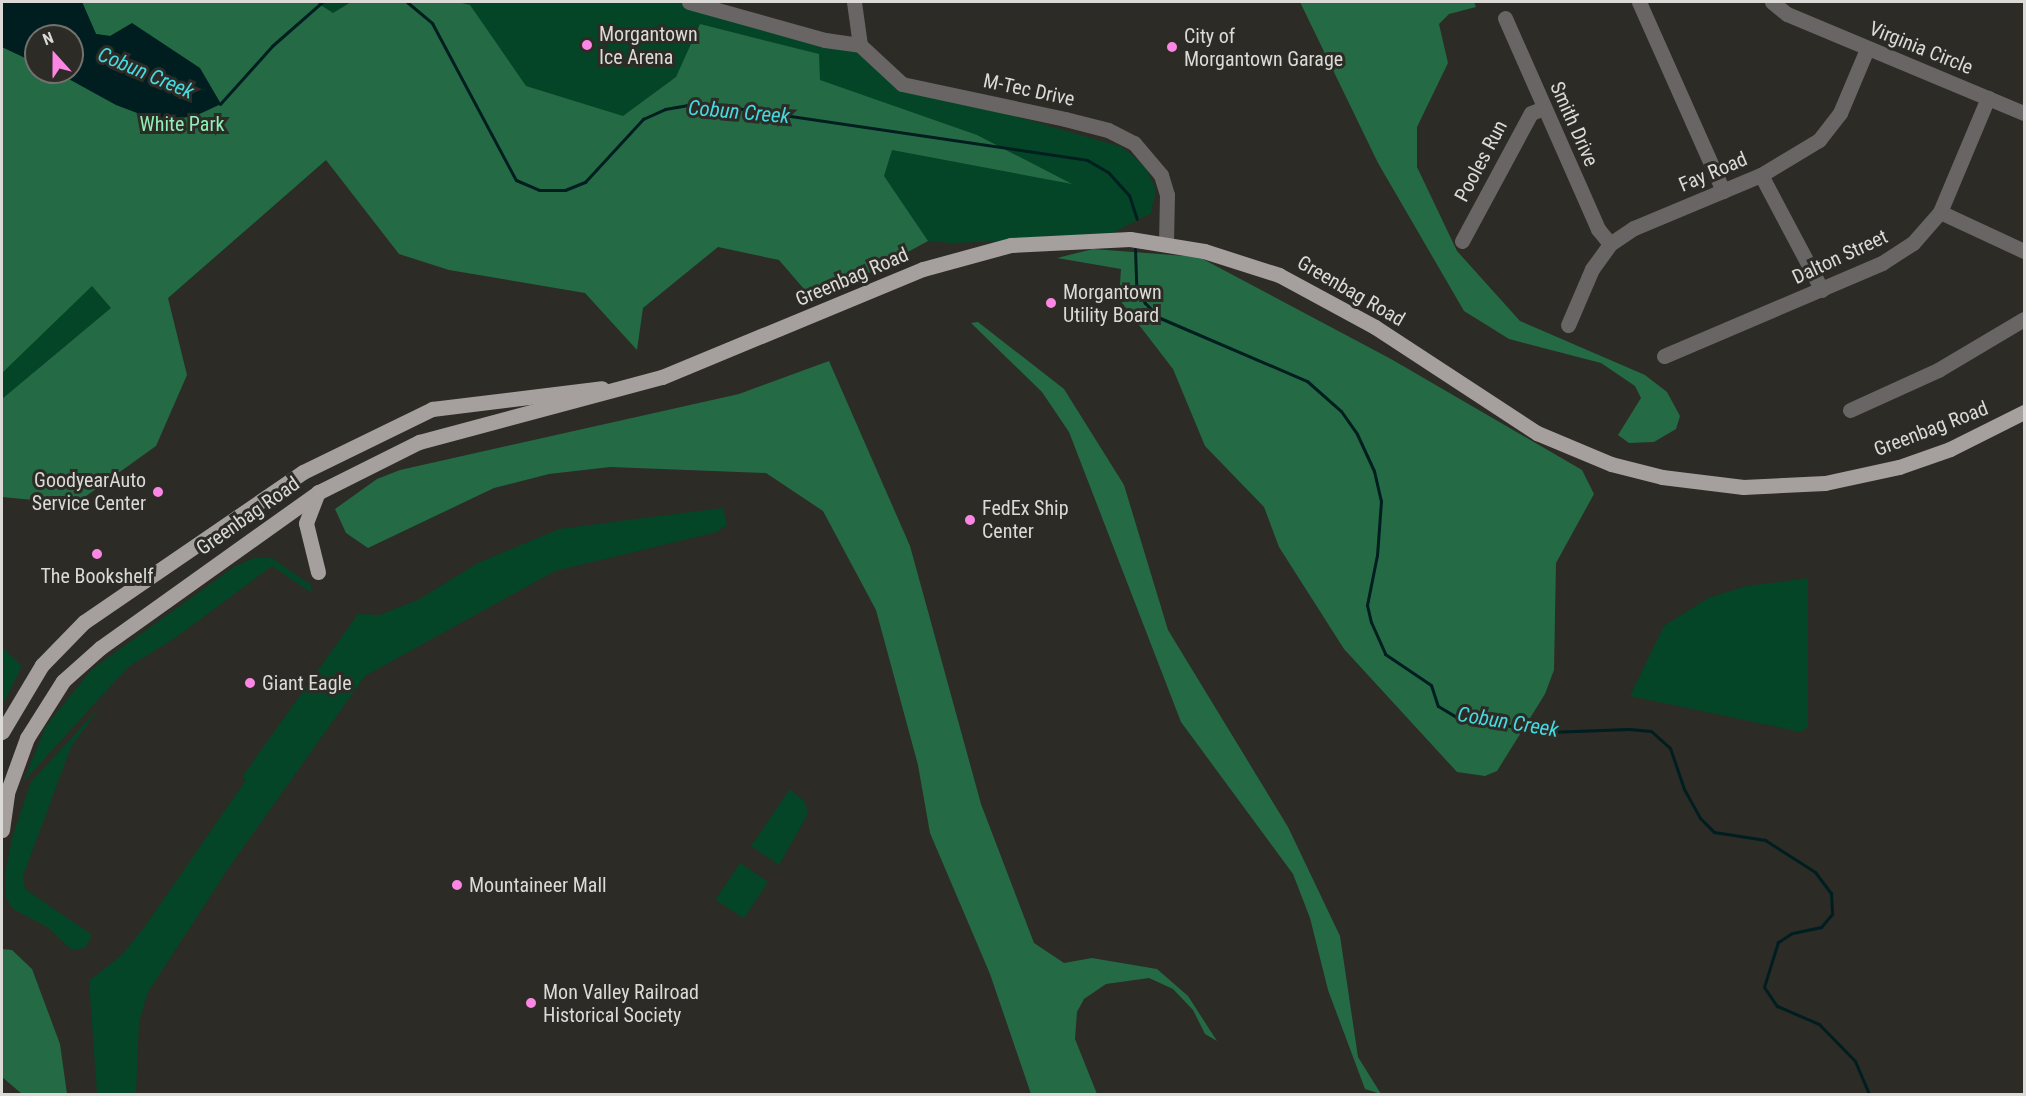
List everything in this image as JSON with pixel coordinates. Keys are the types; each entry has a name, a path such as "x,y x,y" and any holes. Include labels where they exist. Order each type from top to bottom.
{"main road":[{"name":"Greenbag Road","path":"2,830 8,793 27,738 63,681 100,648 319,492 419,442 638,384 725,354 923,269 972,254 1057,240 1130,239 1166,243 1204,251 1279,275 1375,327 1537,433 1611,464 1662,477 1743,487 1825,483 1920,460 2001,426 2025,412"},
{"name":"Greenbag Road","path":"2,732 42,664 84,622 252,506 349,446 414,415 455,403 638,384"},
{"path":"318,572 306,523 319,492"}],"street":[{"path":"689,2 804,35 860,45 854,2"},
{"path":"1639,2 1723,191"},
{"name":"Virginia Circle","path":"1772,2 1787,14 2025,113"},
{"name":"Smith Drive","path":"1505,18 1598,229 1610,244"},
{"name":"M-Tec Drive","path":"860,45 902,84 1065,118 1108,130 1134,143 1161,175 1167,195 1166,243"},
{"name":"Fay Road","path":"1568,325 1592,269 1610,244 1634,228 1761,175 1803,153 1830,128 1867,49"},
{"name":"Dalton Street","path":"1664,356 1822,290 1891,258 1914,243 1940,212 1988,98"},
{"name":"Pooles Run","path":"1462,241 1531,113 1544,108"},
{"path":"1761,175 1822,290"},
{"path":"1940,212 2025,251"},
{"path":"1850,410 1946,366 2025,319"}],"green space":[{"name":"White Park","path":"2,2 692,2 860,45 921,89 1122,147 1146,167 1156,190 1151,213 1103,238 951,243 419,201 356,134 2,443"},
{"name":"White Park","path":"82,2 316,2 333,13 351,2 458,2 470,5 526,86 623,116 676,77 700,24 819,54 820,80 977,135 1072,184 892,150 884,176 928,241 869,273 810,296 779,260 718,247 643,308 637,350 585,293 449,270 399,254 326,160 168,298 187,375 156,446 75,504 2,497 2,399 111,308 92,286 2,373 2,47 24,57 24,84 84,84 84,73 110,36 96,34"},
{"path":"1300,2 1474,2 1476,7 1449,14 1439,24 1448,63 1417,127 1417,167 1457,251 1520,321 1645,375 1667,392 1680,416 1676,429 1654,442 1629,443 1618,435 1641,398 1635,386 1601,363 1509,339 1464,311 1378,163"},
{"path":"1093,249 1199,257 1391,359 1582,470 1594,494 1556,563 1554,670 1545,694 1497,771 1485,776 1457,772 1344,649 1279,547 1264,507 1205,446 1173,369 1119,299 1121,269 1057,258"},
{"path":"978,322 1064,389 1124,485 1168,630 1288,827 1340,936 1358,1057 1381,1094 1365,1089 1328,990 1310,918 1293,874 1181,722 1069,432 1042,392 971,323"},
{"path":"829,361 910,546 981,804 1034,943 1064,963 1092,958 1157,969 1188,996 1217,1041 1205,1034 1193,1010 1173,989 1149,978 1106,984 1084,999 1077,1012 1075,1039 1097,1094 1031,1094 990,974 930,833 918,765 876,610 823,511 766,473 610,467 549,474 494,488 368,548 346,533 335,509 377,479 400,470 739,394"},
{"path":"723,508 727,525 717,532 555,571 365,676 230,866 148,992 139,1022 136,1094 97,1094 89,981 122,955 146,925 246,780 242,777 358,614 379,615 418,600 478,563 559,529"},
{"path":"254,558 272,558 311,585 312,593 272,566 175,638 128,667 23,782 46,726 92,669 234,567"},
{"path":"1808,578 1808,727 1801,732 1630,696 1664,626 1708,598 1747,586"},
{"path":"2,647 22,666 2,706"},
{"path":"101,706 71,747 23,876 25,889 92,935 85,948 72,950 47,927 13,909 6,898 5,875 12,838 31,782"},
{"path":"790,789 805,802 808,814 779,865 751,846"},
{"path":"740,863 768,882 744,918 715,899"},
{"path":"2,949 12,950 32,969 60,1044 67,1094 22,1094 2,1077"}],"water":[{"path":"2,2 82,2 96,34 110,36 132,23 200,68 221,104 193,117 153,119 116,105 78,84 84,84 84,24 24,24 24,57 2,47"}],"waterway":[{"name":"Cobun Creek","path":"220,104 272,46 322,2"},
{"name":"Cobun Creek","path":"407,2 432,23 516,180 539,190 565,190 585,182 643,119 665,109 687,105 736,108 1087,160 1108,172 1129,195 1137,219"},
{"name":"Cobun Creek","path":"1135,249 1136,287 1145,303 1160,318 1307,381 1341,411 1357,434 1374,471 1381,501 1377,555 1367,605 1371,622 1385,654 1431,685 1438,706 1458,718 1549,732 1629,729 1651,731 1670,748 1684,789 1700,818 1714,832 1765,840 1815,872 1831,893 1832,914 1821,927 1792,933 1778,942 1764,987 1777,1006 1819,1024 1855,1061 1869,1094"}],"place":[{"name":"Morgantown Ice Arena","path":"587,45"},
{"name":"City of Morgantown Garage","path":"1172,47"},
{"name":"Morgantown Utility Board","path":"1051,303"},
{"name":"GoodyearAuto Service Center","path":"158,492"},
{"name":"FedEx Ship Center","path":"970,520"},
{"name":"The Bookshelf","path":"97,554"},
{"name":"Giant Eagle","path":"250,683"},
{"name":"Mountaineer Mall","path":"457,885"},
{"name":"Mon Valley Railroad Historical Society","path":"531,1003"}]}
